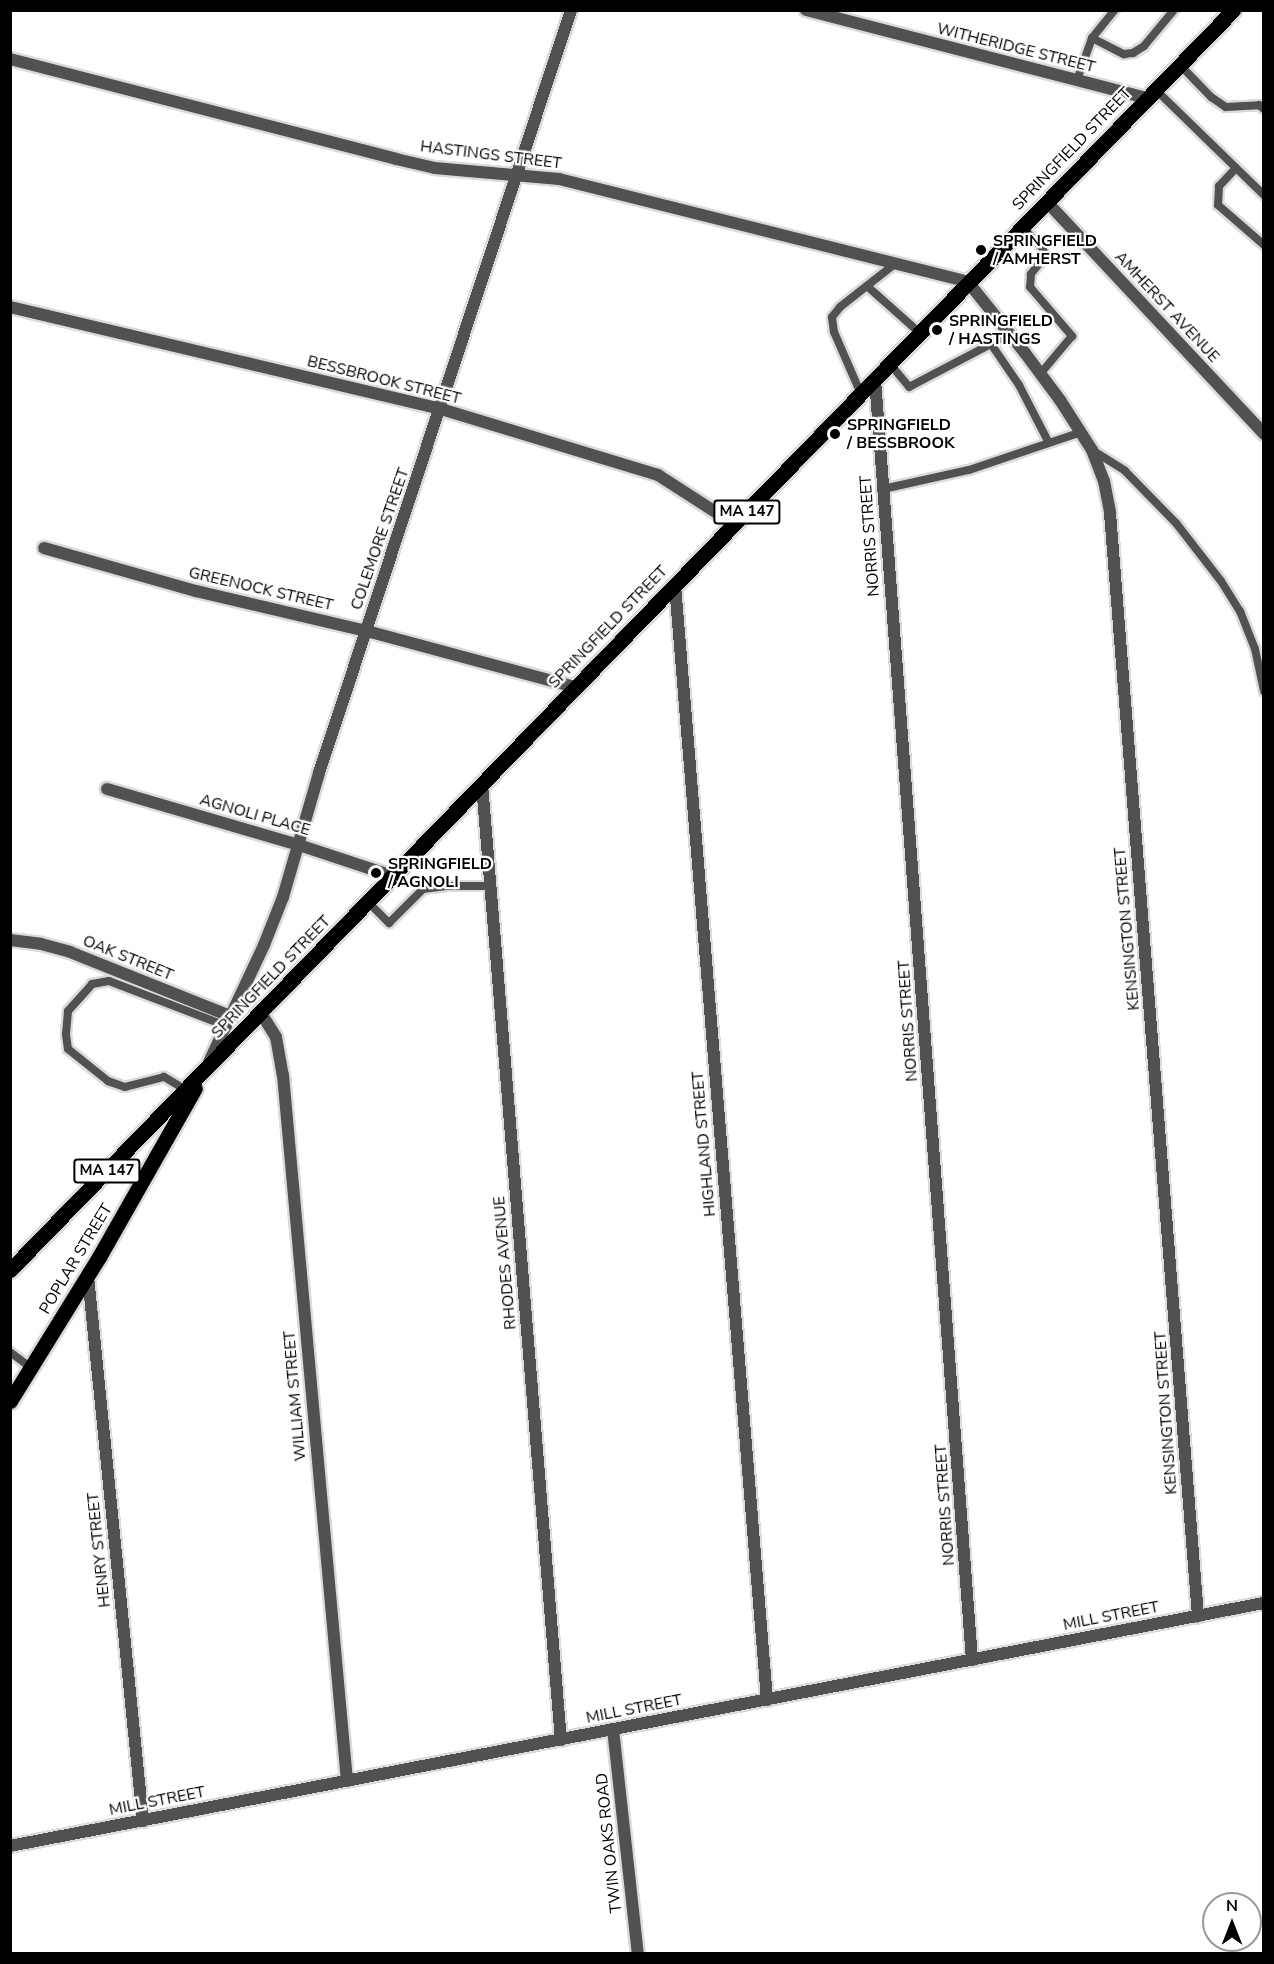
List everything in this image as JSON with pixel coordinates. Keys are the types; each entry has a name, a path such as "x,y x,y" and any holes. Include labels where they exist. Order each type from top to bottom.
{"main road":[{"name":"SPRINGFIELD STREET","path":"10,1270 1233,10"},
{"name":"POPLAR STREET","path":"10,1401 88,1275 204,1071"}],"street":[{"name":"COLEMORE STREET","path":"204,1071 274,922 319,773 571,10"},
{"name":"WITHERIDGE STREET","path":"806,10 1077,80 1151,94"},
{"name":"HASTINGS STREET","path":"10,59 396,159 435,168 559,179 968,282"},
{"name":"AMHERST AVENUE","path":"1047,202 1263,434"},
{"name":"KENSINGTON STREET","path":"968,282 1041,373 1081,432 1092,450 1107,493 1198,1616"},
{"name":"BESSBROOK STREET","path":"10,307 441,409 658,475 734,524"},
{"name":"NORRIS STREET","path":"875,379 972,1660"},
{"name":"GREENOCK STREET","path":"44,548 196,591 367,631 575,687"},
{"name":"HIGHLAND STREET","path":"675,585 766,1700"},
{"name":"RHODES AVENUE","path":"482,784 561,1740"},
{"name":"AGNOLI PLACE","path":"106,789 299,844 393,876"},
{"name":"OAK STREET","path":"10,940 41,944 70,952 228,1021"},
{"name":"WILLIAM STREET","path":"261,1013 276,1037 283,1075 347,1781"},
{"name":"HENRY STREET","path":"88,1275 143,1821"},
{"name":"MILL STREET","path":"10,1846 1263,1603"},
{"name":"TWIN OAKS ROAD","path":"613,1729 638,1953"}],"lane":[{"path":"1077,80 1092,38 1115,10"},
{"path":"1092,38 1124,54 1133,53 1144,46 1174,10"},
{"path":"1180,65 1211,97 1226,106 1259,105 1263,109"},
{"path":"1151,94 1236,168 1263,195"},
{"path":"1236,168 1218,186 1218,205 1263,245"},
{"path":"1022,226 1043,249 1045,256 1031,274 1030,287 1072,336 1041,373"},
{"path":"861,394 834,332 832,317 896,264"},
{"path":"867,286 920,333"},
{"path":"890,364 909,387 1010,334"},
{"path":"991,344 1020,385 1048,443"},
{"path":"883,489 969,470 1081,432"},
{"path":"1092,450 1125,471 1176,523 1221,581 1244,621 1255,649 1263,691"},
{"path":"368,902 389,923 423,889 449,886 490,886"},
{"path":"186,1090 164,1077 125,1087 108,1081 68,1049 66,1034 68,1011 92,984 110,981 228,1021"},
{"path":"10,1352 31,1368"}],"place":[{"name":"SPRINGFIELD / AMHERST","path":"981,250"},
{"name":"SPRINGFIELD / HASTINGS","path":"937,330"},
{"name":"SPRINGFIELD / BESSBROOK","path":"835,434"},
{"name":"SPRINGFIELD / AGNOLI","path":"376,873"}]}
